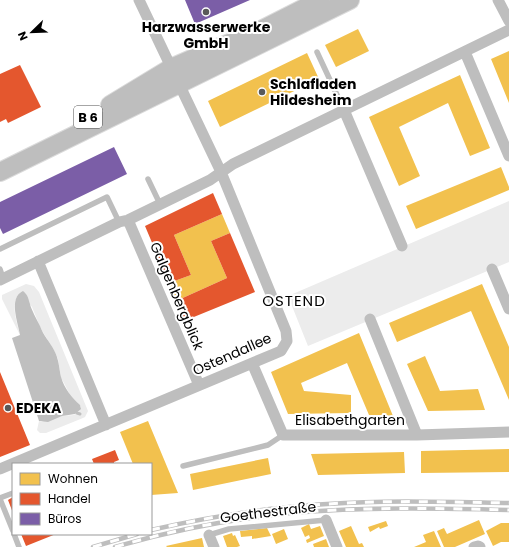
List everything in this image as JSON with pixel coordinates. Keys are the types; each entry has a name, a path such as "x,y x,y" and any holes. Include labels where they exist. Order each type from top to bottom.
{"main road":[{"name":"B 6","path":"0,160 97,113 130,95 171,68 254,33 320,0"},
{"name":"B 6","path":"0,172 350,0"}],"street":[{"name":"Ostendallee","path":"14,463 252,364 281,351 287,341 286,330 222,172 138,0"},
{"path":"498,0 509,21"},
{"path":"1,276 38,261 210,180 233,164 509,30"},
{"path":"465,52 509,156"},
{"path":"344,110 402,246"},
{"name":"Galgenbergblick","path":"123,221 199,385"},
{"path":"38,261 106,425"},
{"path":"492,269 509,309"},
{"name":"Elisabethgarten","path":"370,319 417,435"},
{"name":"Elisabethgarten","path":"252,364 283,435 417,435 509,432"},
{"name":"Ostendallee","path":"0,469 12,464"},
{"name":"Goethestraße","path":"326,520 337,547"},
{"path":"209,535 214,547"}],"lane":[{"path":"317,52 344,110"},
{"path":"148,179 160,204"},
{"path":"0,249 107,197 123,221"},
{"name":"Elisabethgarten","path":"183,466 268,446 283,435"},
{"path":"12,492 0,498 12,528"},
{"name":"Goethestraße","path":"209,535 229,529 326,520"},
{"path":"14,535 19,547"}],"shaded area":[{"path":"509,201 509,262 308,346 288,296"},
{"path":"26,284 34,286 39,292 88,411 85,417 46,433 40,433 37,430 39,421 41,422 62,416 74,415 81,407 71,397 61,378 58,359 41,329 32,307 21,292 17,296 15,301 15,312 20,335 2,299 2,295"},
{"path":"23,291 28,297 43,332 56,353 61,377 66,389 80,405 81,409 75,414 62,416 48,422 39,421 12,338 20,335 15,305 18,294"}],"building: Wohnen":[{"path":"358,29 369,51 336,67 325,45"},
{"path":"509,51 509,103 491,59"},
{"path":"307,53 319,79 220,127 208,101"},
{"path":"460,75 490,148 470,156 448,103 399,127 420,176 399,186 369,117"},
{"path":"501,167 509,190 416,229 406,206"},
{"path":"222,214 230,233 211,241 227,278 176,301 169,283 191,275 174,235"},
{"path":"482,284 509,347 509,400 471,311 397,342 389,323"},
{"path":"359,333 393,416 369,415 347,363 301,383 304,391 351,395 351,413 288,414 271,372"},
{"path":"425,356 440,391 478,389 485,410 428,411 407,364"},
{"path":"148,421 178,493 152,495 152,463 133,463 120,432"},
{"path":"509,449 509,472 421,473 421,451"},
{"path":"404,452 405,473 318,475 311,454"},
{"path":"268,458 271,474 193,490 190,474"},
{"path":"479,520 485,534 455,547 444,547 437,531 444,528 447,534"},
{"path":"386,521 388,526 380,529 379,527 370,532 368,527"},
{"path":"501,523 509,523 509,542 501,542 493,546 486,531"},
{"path":"309,524 311,529 320,526 324,536 307,543 306,540 310,538 309,535 305,537 301,528"},
{"path":"351,526 359,544 362,543 364,547 346,547 339,531"},
{"path":"267,528 271,536 252,539 252,536 241,537 240,531"},
{"path":"284,529 288,539 276,544 272,534"},
{"path":"434,531 441,547 414,547 426,542 423,535"},
{"path":"232,533 233,536 235,535 240,546 227,547 223,536"},
{"path":"202,538 204,547 166,546"},
{"path":"326,539 329,547 314,547 313,544"}],"building: Handel":[{"path":"20,65 41,107 8,123 6,119 0,122 0,74"},
{"path":"213,193 222,214 174,235 191,275 169,283 145,226"},
{"path":"230,233 255,292 184,321 176,301 227,278 211,241"},
{"name":"EDEKA","path":"0,372 30,445 0,457"},
{"path":"115,450 119,460 114,463 94,463 92,459"},
{"path":"12,498 12,510 8,500"},
{"path":"21,535 54,535 26,546"}],"building: Büros":[{"name":"Harzwasserwerke GmbH","path":"185,0 250,0 195,24"},
{"path":"114,147 127,174 3,234 0,228 0,202"}],"railway":[{"path":"152,530 239,513 305,505 395,502 509,503"},
{"path":"115,547 159,535 202,526 246,518 291,513 400,508 509,510"},
{"path":"93,547 134,535"}],"place":[{"name":"Harzwasserwerke GmbH","path":"206,12"},
{"name":"Schlafladen Hildesheim","path":"262,92"},
{"name":"EDEKA","path":"8,408"}],"district":[{"name":"OSTEND","path":"294,301"}]}
